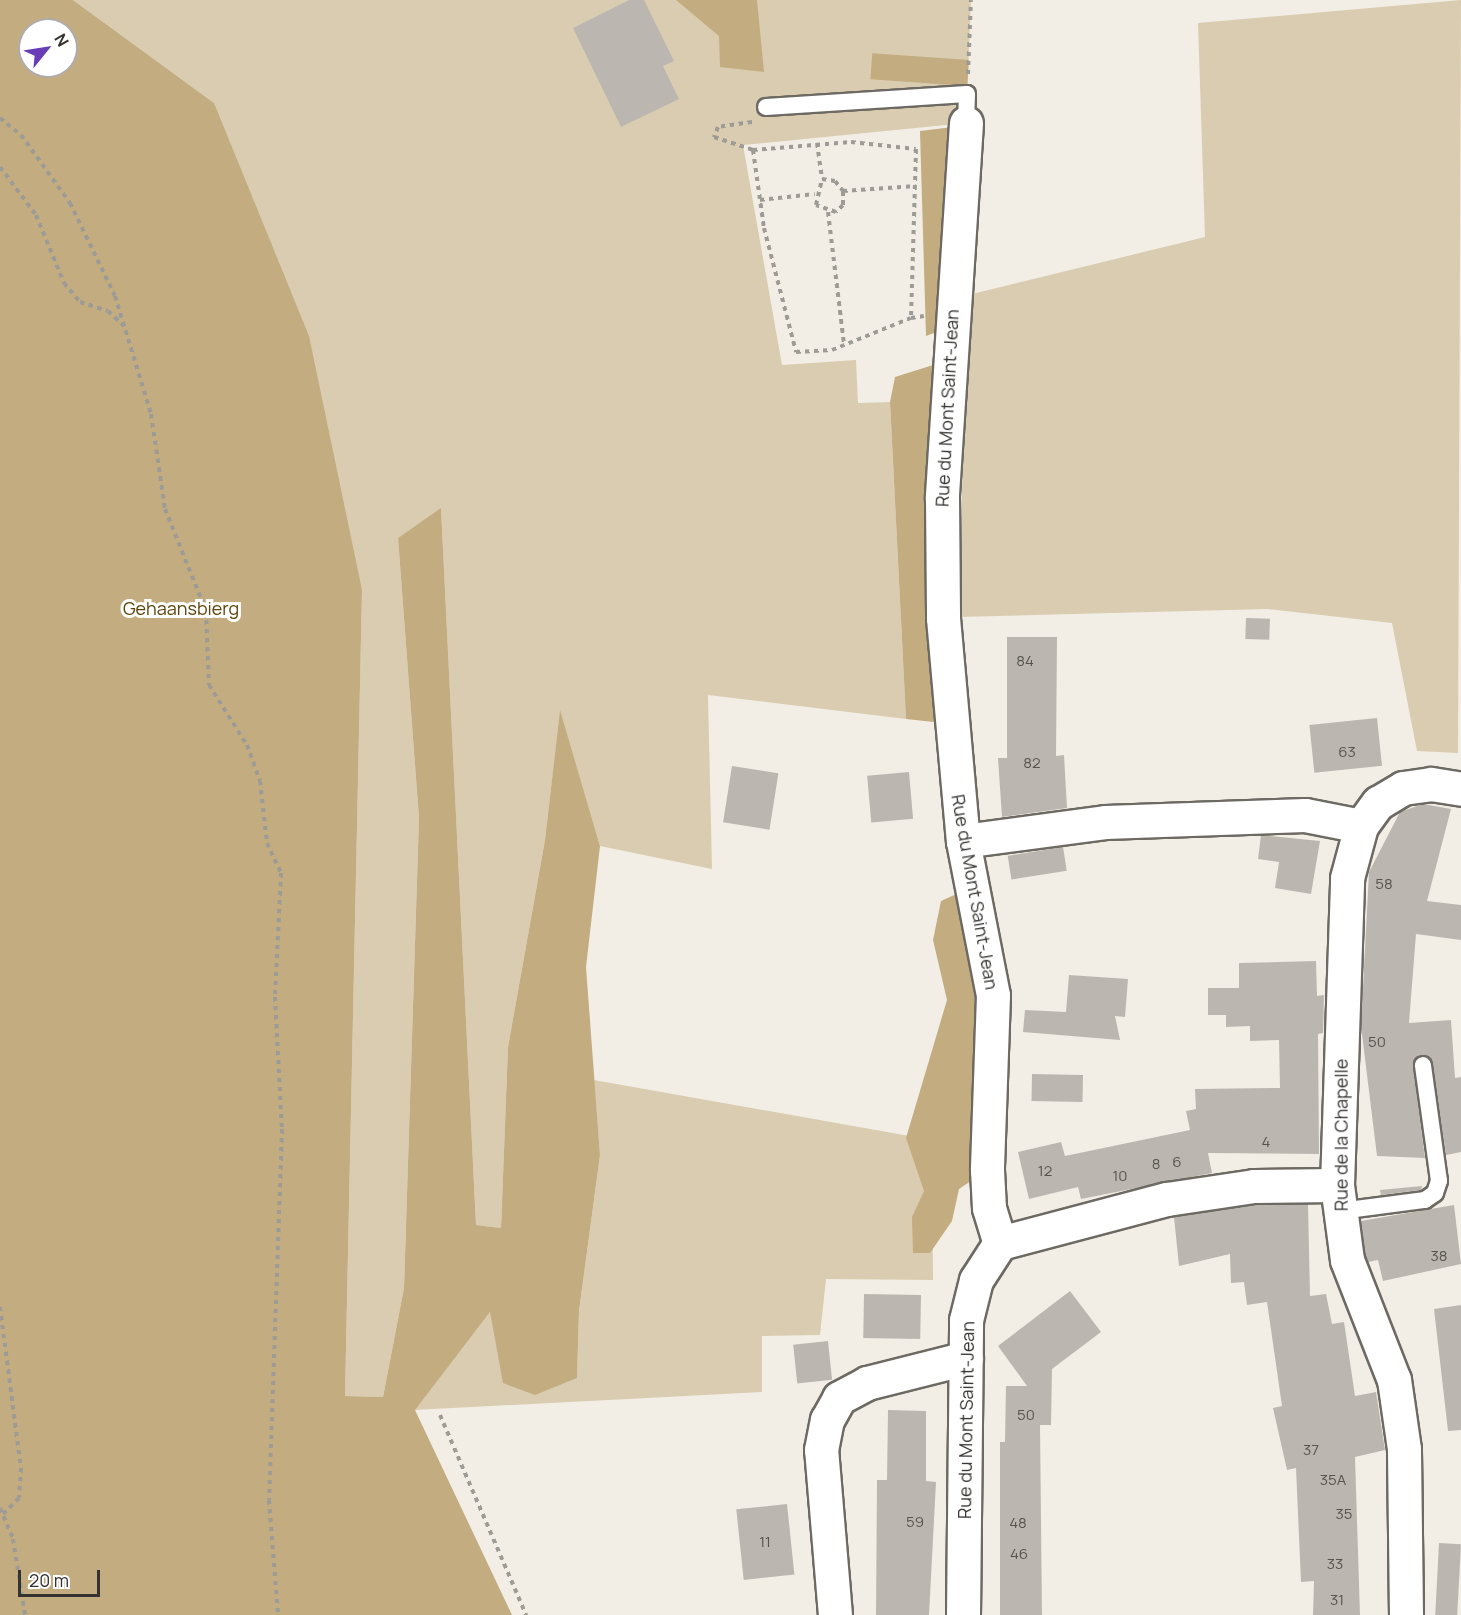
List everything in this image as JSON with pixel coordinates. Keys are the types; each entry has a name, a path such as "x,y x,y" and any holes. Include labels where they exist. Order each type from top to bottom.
{"street":[{"name":"Rue du Mont Saint-Jean","path":"963,1615 966,1358 976,1280 1000,1243 989,1208 987,1170 993,995 963,841 943,618 942,498 952,312 966,123"},
{"name":"Rue de la Chapelle","path":"1406,1615 1404,1449 1394,1380 1347,1260 1339,1198 1347,878 1361,826 1378,803 1403,788 1431,784 1461,789"},
{"path":"963,841 1105,822 1305,815 1361,826"},
{"path":"1000,1243 1167,1199 1254,1186 1339,1198"},
{"path":"835,1615 821,1450 827,1420 839,1398 867,1383 966,1358"}],"lane":[{"path":"766,107 967,94 966,123"},
{"path":"1339,1198 1425,1200 1435,1193 1439,1181 1423,1065"}],"path":[{"path":"969,60 970,0"},
{"path":"0,118 21,135 70,203 126,328 151,414 165,509 206,611 209,685 247,745 260,781 267,843 281,873 276,997 282,1129 269,1500 278,1615"},
{"path":"718,127 714,137 753,150 817,143 916,149 911,318"},
{"path":"817,143 822,179 815,194 816,205 828,212"},
{"path":"753,150 760,200 796,352 844,345 911,318 952,312"},
{"path":"0,167 36,216 64,283 80,302 108,311 126,328"},
{"path":"822,179 835,181 843,191 843,205 828,212"},
{"path":"843,191 916,186"},
{"path":"760,200 815,194"},
{"path":"828,212 844,345"},
{"path":"0,1307 21,1468 19,1498 6,1515 0,1517"},
{"path":"440,1415 526,1615"},
{"path":"0,1508 6,1515 25,1615"}],"shaded area":[{"path":"73,0 971,0 966,123 743,145 782,365 856,360 858,403 890,402 906,719 708,695 712,869 600,846 560,712 545,840 508,1047 501,1228 476,1225 441,509 398,538 419,818 404,1288 383,1397 345,1396 362,590 214,103"},
{"path":"1461,0 1458,753 1417,751 1392,623 1267,609 958,617 968,295 1205,237 1198,23"},
{"path":"594,1080 932,1140 933,1280 826,1279 820,1335 762,1336 762,1392 414,1410 490,1312 577,1377 579,1311 600,1155"}],"green space":[{"name":"Gehaansbierg","path":"0,0 73,0 214,103 309,336 362,590 345,1396 383,1397 404,1288 419,818 398,538 441,508 476,1225 501,1228 508,1047 545,840 560,710 600,846 586,967 600,1155 579,1311 577,1378 535,1395 503,1383 490,1312 415,1410 512,1615 0,1615"},
{"path":"676,0 757,0 764,72 720,67 719,36"},
{"path":"872,53 969,60 967,86 870,79"},
{"path":"953,127 947,328 926,336 920,131"},
{"path":"949,360 952,724 906,719 890,402 895,377"},
{"path":"972,887 987,1170 959,1189 952,1221 930,1253 913,1253 912,1217 924,1191 906,1138 947,1000 933,940 941,901"}],"building":[{"path":"629,0 644,0 674,61 663,66 679,99 621,127 573,28"},
{"path":"1246,618 1270,619 1269,640 1245,639"},
{"path":"1007,637 1057,637 1056,756 1064,755 1067,808 1002,817 998,758 1007,758"},
{"path":"1377,718 1382,766 1314,773 1309,725"},
{"path":"732,766 778,773 770,830 723,822"},
{"path":"909,772 913,819 871,822 867,776"},
{"path":"1423,804 1451,809 1427,901 1461,905 1461,940 1416,934 1409,1023 1451,1020 1455,1078 1461,1077 1461,1152 1446,1155 1433,1064 1422,1055 1413,1066 1425,1158 1377,1156 1361,1026 1369,872 1400,812"},
{"path":"1261,835 1320,841 1311,894 1275,888 1279,862 1258,859"},
{"path":"1063,847 1067,871 1011,879 1008,856"},
{"path":"1316,961 1317,996 1324,995 1323,1033 1318,1034 1319,1154 1208,1153 1212,1173 1081,1199 1078,1187 1029,1199 1018,1152 1061,1142 1065,1156 1190,1130 1186,1111 1196,1109 1195,1089 1280,1088 1279,1040 1250,1041 1250,1026 1226,1027 1226,1015 1208,1015 1208,988 1239,988 1239,963"},
{"path":"1069,975 1128,979 1125,1017 1115,1016 1120,1040 1023,1032 1025,1010 1066,1012"},
{"path":"1032,1074 1083,1075 1083,1102 1032,1101"},
{"path":"1422,1186 1421,1190 1381,1195 1380,1190"},
{"path":"1308,1204 1310,1296 1326,1294 1332,1324 1344,1322 1355,1396 1376,1392 1385,1450 1355,1457 1360,1615 1313,1615 1314,1581 1301,1582 1296,1468 1287,1470 1273,1408 1282,1406 1267,1302 1247,1305 1244,1282 1231,1283 1230,1254 1179,1266 1174,1217 1256,1205"},
{"path":"1454,1205 1461,1264 1383,1281 1378,1260 1368,1262 1365,1255 1361,1221"},
{"path":"1070,1291 1101,1332 1052,1369 1051,1425 1040,1425 1042,1615 1000,1615 1000,1442 1005,1442 1006,1386 1027,1386 998,1346"},
{"path":"864,1294 921,1295 920,1339 863,1338"},
{"path":"1461,1305 1461,1430 1448,1431 1434,1309"},
{"path":"828,1341 832,1380 797,1383 793,1345"},
{"path":"888,1410 926,1411 926,1481 936,1482 929,1615 876,1615 877,1480 887,1480"},
{"path":"787,1504 794,1575 744,1580 736,1509"},
{"path":"1439,1543 1461,1544 1457,1615 1435,1615"}]}
